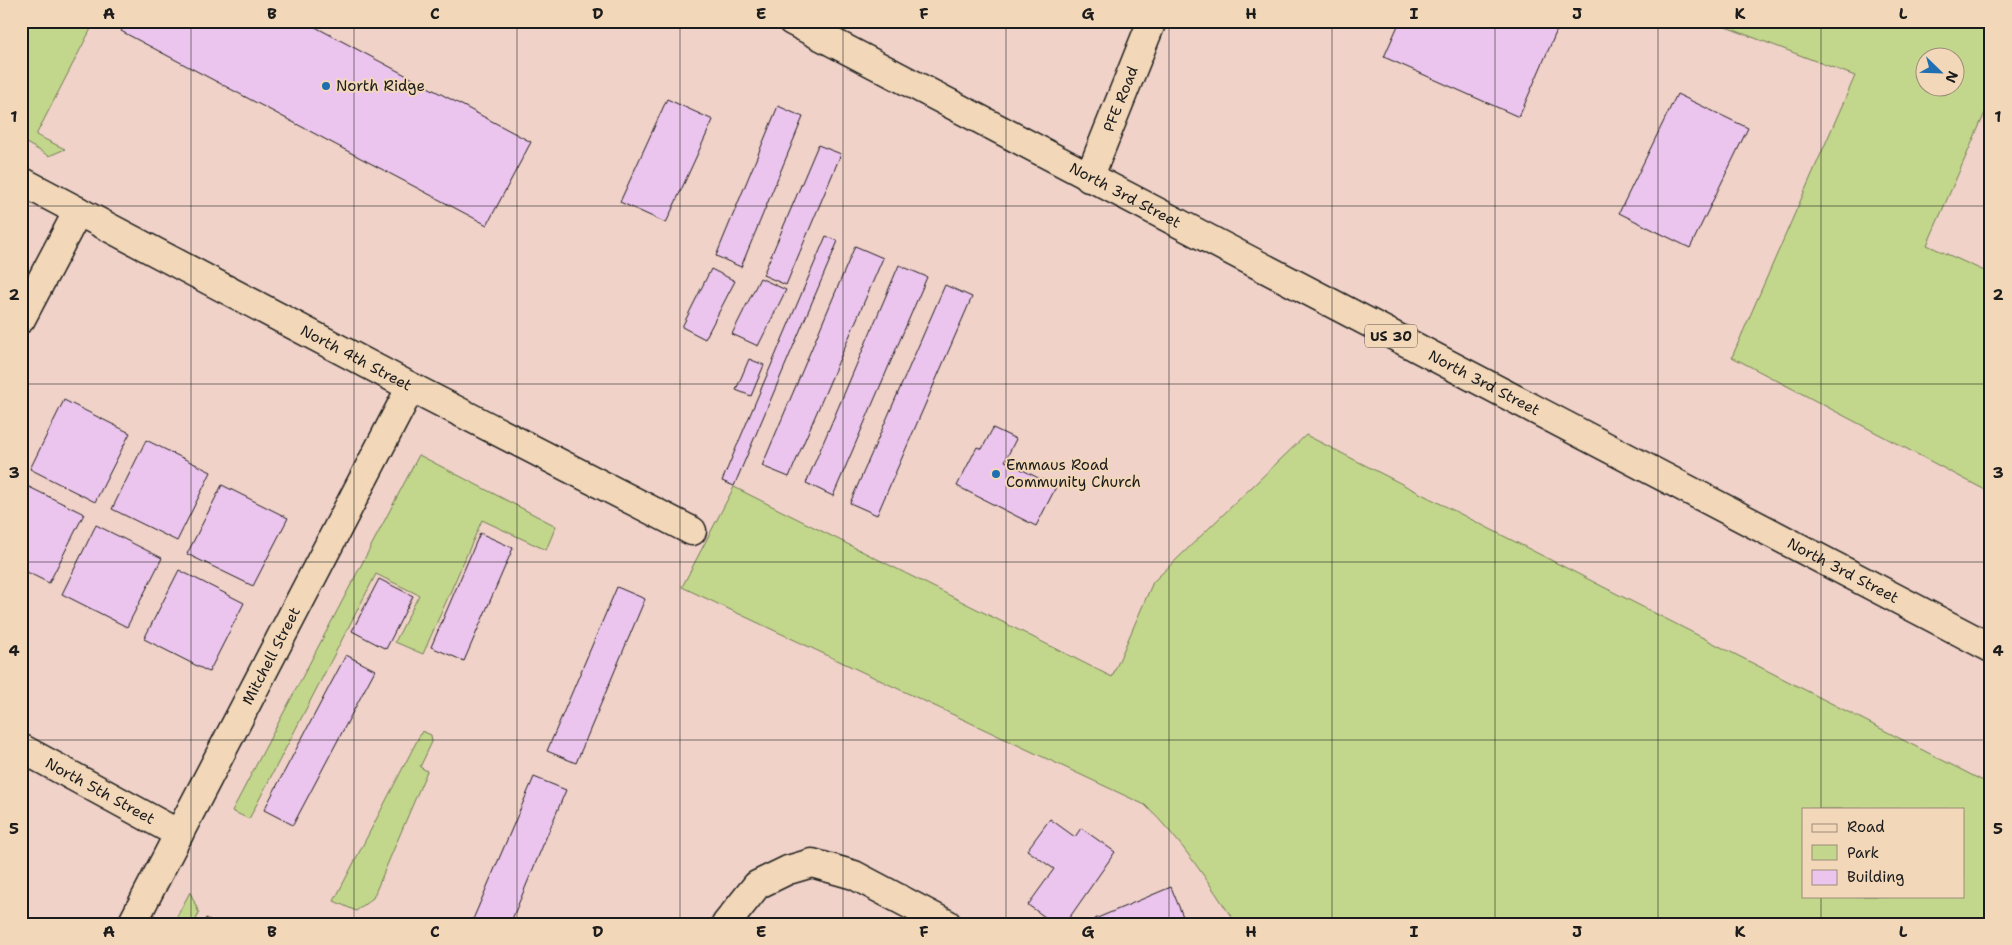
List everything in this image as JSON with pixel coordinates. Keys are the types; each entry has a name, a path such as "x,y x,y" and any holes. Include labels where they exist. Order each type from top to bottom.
{"street":[{"name":"North 3rd Street","path":"792,21 1088,178 1991,648"},
{"name":"PFE Road","path":"1088,178 1152,21"},
{"name":"North 4th Street","path":"21,181 411,387 692,531"},
{"path":"24,310 78,211"},
{"name":"Mitchell Street","path":"132,924 411,387"},
{"name":"North 5th Street","path":"21,748 178,834"},
{"path":"726,924 757,885 788,870 812,863 854,875 947,924"}],"green space":[{"path":"21,21 95,21 36,135 65,149 49,156 21,140"},
{"path":"1710,21 1991,21 1991,99 1927,245 1991,274 1991,493 1732,357 1855,76"},
{"path":"1306,435 1991,785 1991,924 1236,924 1183,847 1145,805 682,587 734,487 1112,677 1153,582"},
{"path":"419,455 556,526 546,550 482,520 423,654 395,642 419,595 376,574 249,819 232,811"},
{"path":"422,731 431,735 432,742 420,767 427,771 373,898 356,911 334,901"},
{"path":"190,892 199,913 194,924 173,924"}],"building":[{"name":"North Ridge","path":"126,21 304,21 531,142 487,225 121,31"},
{"path":"1400,21 1561,21 1519,117 1384,57"},
{"path":"1677,94 1748,128 1690,248 1619,213"},
{"path":"667,99 713,120 666,223 620,202"},
{"path":"778,106 803,117 741,267 716,256"},
{"path":"818,145 841,154 786,285 763,275"},
{"path":"826,236 838,241 734,486 722,481"},
{"path":"855,246 883,258 789,477 762,466"},
{"path":"899,265 927,277 833,496 806,483"},
{"path":"711,269 735,281 705,339 682,327"},
{"path":"760,278 786,290 758,346 732,334"},
{"path":"945,285 972,297 877,515 850,503"},
{"path":"749,359 764,365 751,396 736,390"},
{"path":"64,400 130,433 95,502 30,469"},
{"name":"Emmaus Road Community Church","path":"993,428 1016,439 1005,461 1056,487 1036,526 957,486 977,447 982,449"},
{"path":"146,440 211,472 177,541 112,509"},
{"path":"21,483 84,514 49,583 21,569"},
{"path":"222,485 288,518 253,586 187,554"},
{"path":"96,525 162,558 127,627 62,594"},
{"path":"480,533 513,548 464,661 431,647"},
{"path":"179,570 244,603 209,672 144,639"},
{"path":"379,579 413,596 386,649 352,631"},
{"path":"617,587 645,599 576,763 547,751"},
{"path":"346,655 375,670 293,825 264,810"},
{"path":"534,777 566,790 510,924 471,924"},
{"path":"1050,819 1075,837 1081,828 1115,852 1065,924 1055,924 1028,905 1054,869 1027,850"},
{"path":"1171,887 1186,924 1097,924 1095,919"},
{"path":"206,918 217,924 203,924"}],"place":[{"name":"North Ridge","path":"326,86"},
{"name":"Emmaus Road Community Church","path":"996,474"}]}
